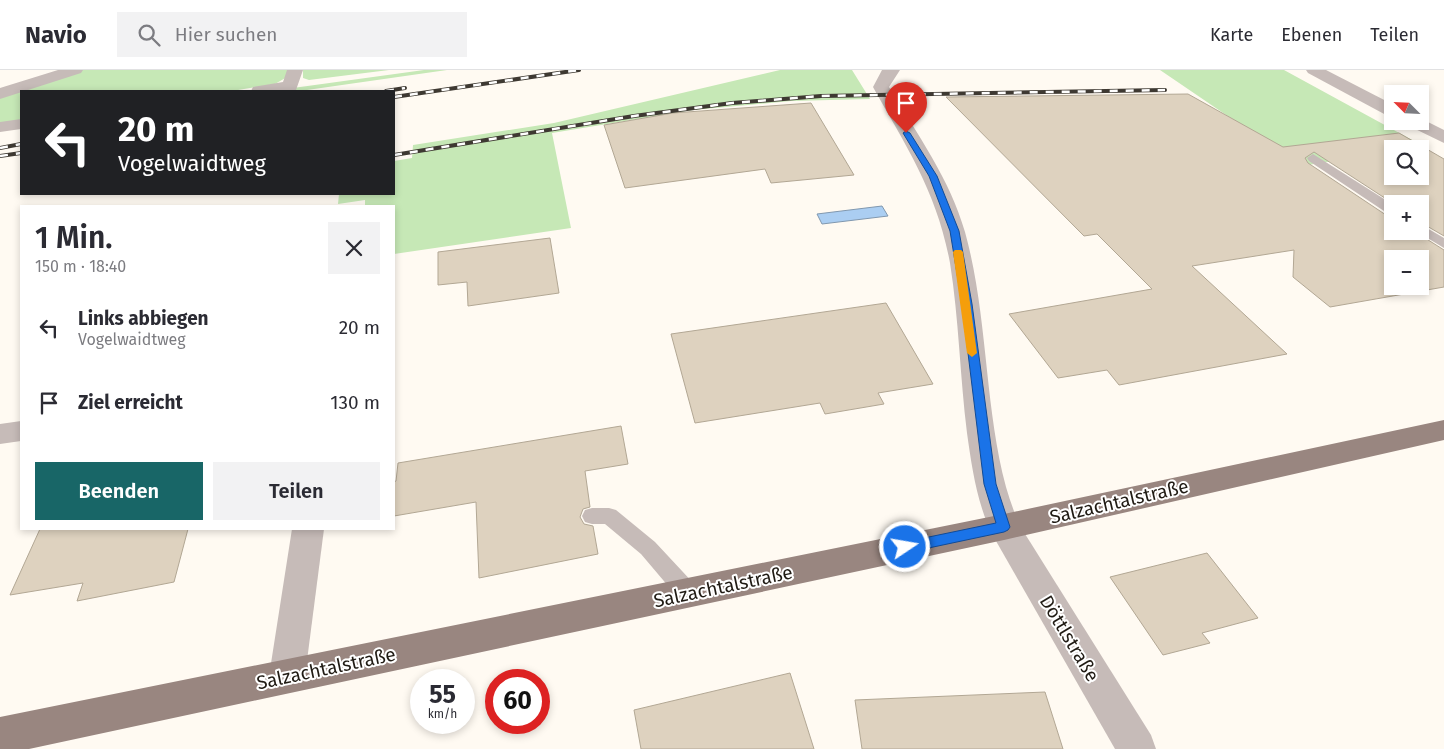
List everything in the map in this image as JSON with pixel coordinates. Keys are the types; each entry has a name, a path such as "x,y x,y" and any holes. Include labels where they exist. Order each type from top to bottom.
{"main road":[{"name":"Salzachtalstraße","path":"0,736 1004,527 1444,430"}],"street":[{"path":"0,94 75,70"},
{"name":"Döttlstraße","path":"892,70 888,72 881,87 933,176 954,231 967,304 990,484 1004,527 1136,749"},
{"path":"1314,70 1384,107"},
{"path":"262,90 293,78"},
{"path":"0,127 20,124"},
{"path":"1429,130 1444,138"},
{"path":"0,434 20,431"},
{"path":"287,676 308,530"}],"lane":[{"path":"1314,158 1384,205"},
{"path":"1429,234 1444,244"},
{"path":"592,516 608,516 648,548 688,593"}],"green space":[{"path":"82,70 290,70 287,77 275,84 238,90 20,90 20,121 0,124 0,96"},
{"path":"303,70 389,70 309,80 303,78"},
{"path":"424,70 447,70 307,90 278,90"},
{"path":"780,70 852,70 870,99 791,101 693,110 552,133 571,228 395,254 395,205 365,205 365,200 338,204 339,195 395,195 395,161 412,158 413,145 554,123"},
{"path":"1160,70 1284,70 1384,125 1384,130 1394,130 1412,140 1384,140 1384,153 1301,166"}],"water":[{"path":"882,206 888,216 822,224 817,214"}],"building":[{"path":"1188,94 1283,147 1399,133 1411,140 1384,140 1384,185 1429,185 1429,150 1444,159 1444,236 1429,227 1429,195 1384,195 1384,198 1314,152 1305,158 1308,163 1384,214 1384,240 1428,240 1444,250 1444,287 1429,290 1429,250 1384,250 1384,295 1398,295 1330,307 1293,277 1294,250 1192,266 1287,354 1119,385 1107,370 1058,378 1009,314 1152,289 1097,234 1084,236 946,97"},
{"path":"811,103 854,175 771,183 765,169 625,188 604,125 673,113"},
{"path":"550,238 559,293 468,306 467,282 438,285 438,252"},
{"path":"886,303 933,384 878,393 884,404 825,414 820,403 695,423 671,334"},
{"path":"621,426 628,464 585,471 590,507 583,509 580,517 584,524 593,526 598,554 479,578 476,502 395,516 395,482 398,463"},
{"path":"40,530 188,530 174,582 77,601 83,583 10,595"},
{"path":"1207,553 1258,618 1202,633 1210,643 1163,655 1110,577"},
{"path":"790,673 814,749 641,749 634,710"},
{"path":"1045,692 1063,749 862,749 855,700"}],"railway":[{"path":"395,97 579,70"},
{"path":"392,90 405,88"},
{"path":"395,155 634,116 732,103 821,96 1165,90"},
{"path":"0,148 20,144"},
{"path":"0,156 20,153"}],"slow traffic":[{"path":"958,252 967,304 972,353"}],"route":[{"path":"905,547 1004,527 990,484 976,390 967,304 954,231 933,176 906,133"}]}
